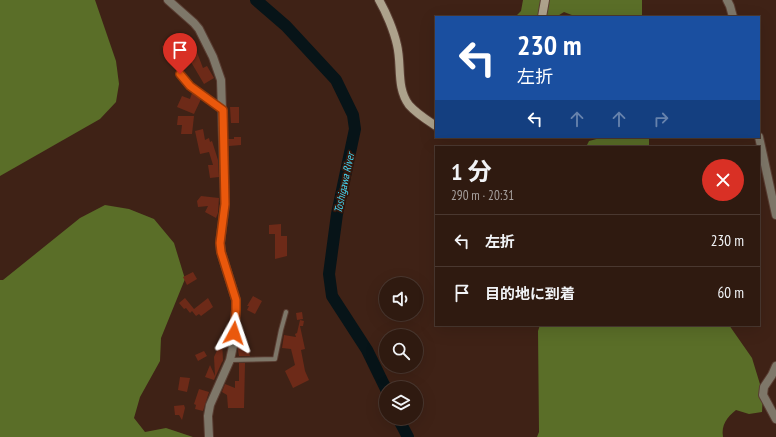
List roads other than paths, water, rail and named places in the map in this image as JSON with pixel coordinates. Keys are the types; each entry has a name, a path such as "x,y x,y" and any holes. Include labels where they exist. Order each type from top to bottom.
{"street":[{"path":"168,0 194,23 202,34 220,75 223,110 225,204 220,243 236,300 236,310 233,346 230,360 210,405 208,416 209,437"},
{"path":"378,0 384,9 398,45 401,86 404,96 414,110 435,125"},
{"path":"542,16 545,0"},
{"path":"727,0 733,16"},
{"path":"759,138 776,215"},
{"path":"776,366 764,387 763,395 776,419"}],"lane":[{"path":"180,74 190,86 223,110"},
{"path":"230,360 275,359 286,312"}],"waterway":[{"name":"Toshigawa River","path":"256,0 286,26 336,80 353,115 355,129 337,214 329,274 332,296 367,350 382,381"},
{"name":"Toshigawa River","path":"402,425 408,437"}]}
